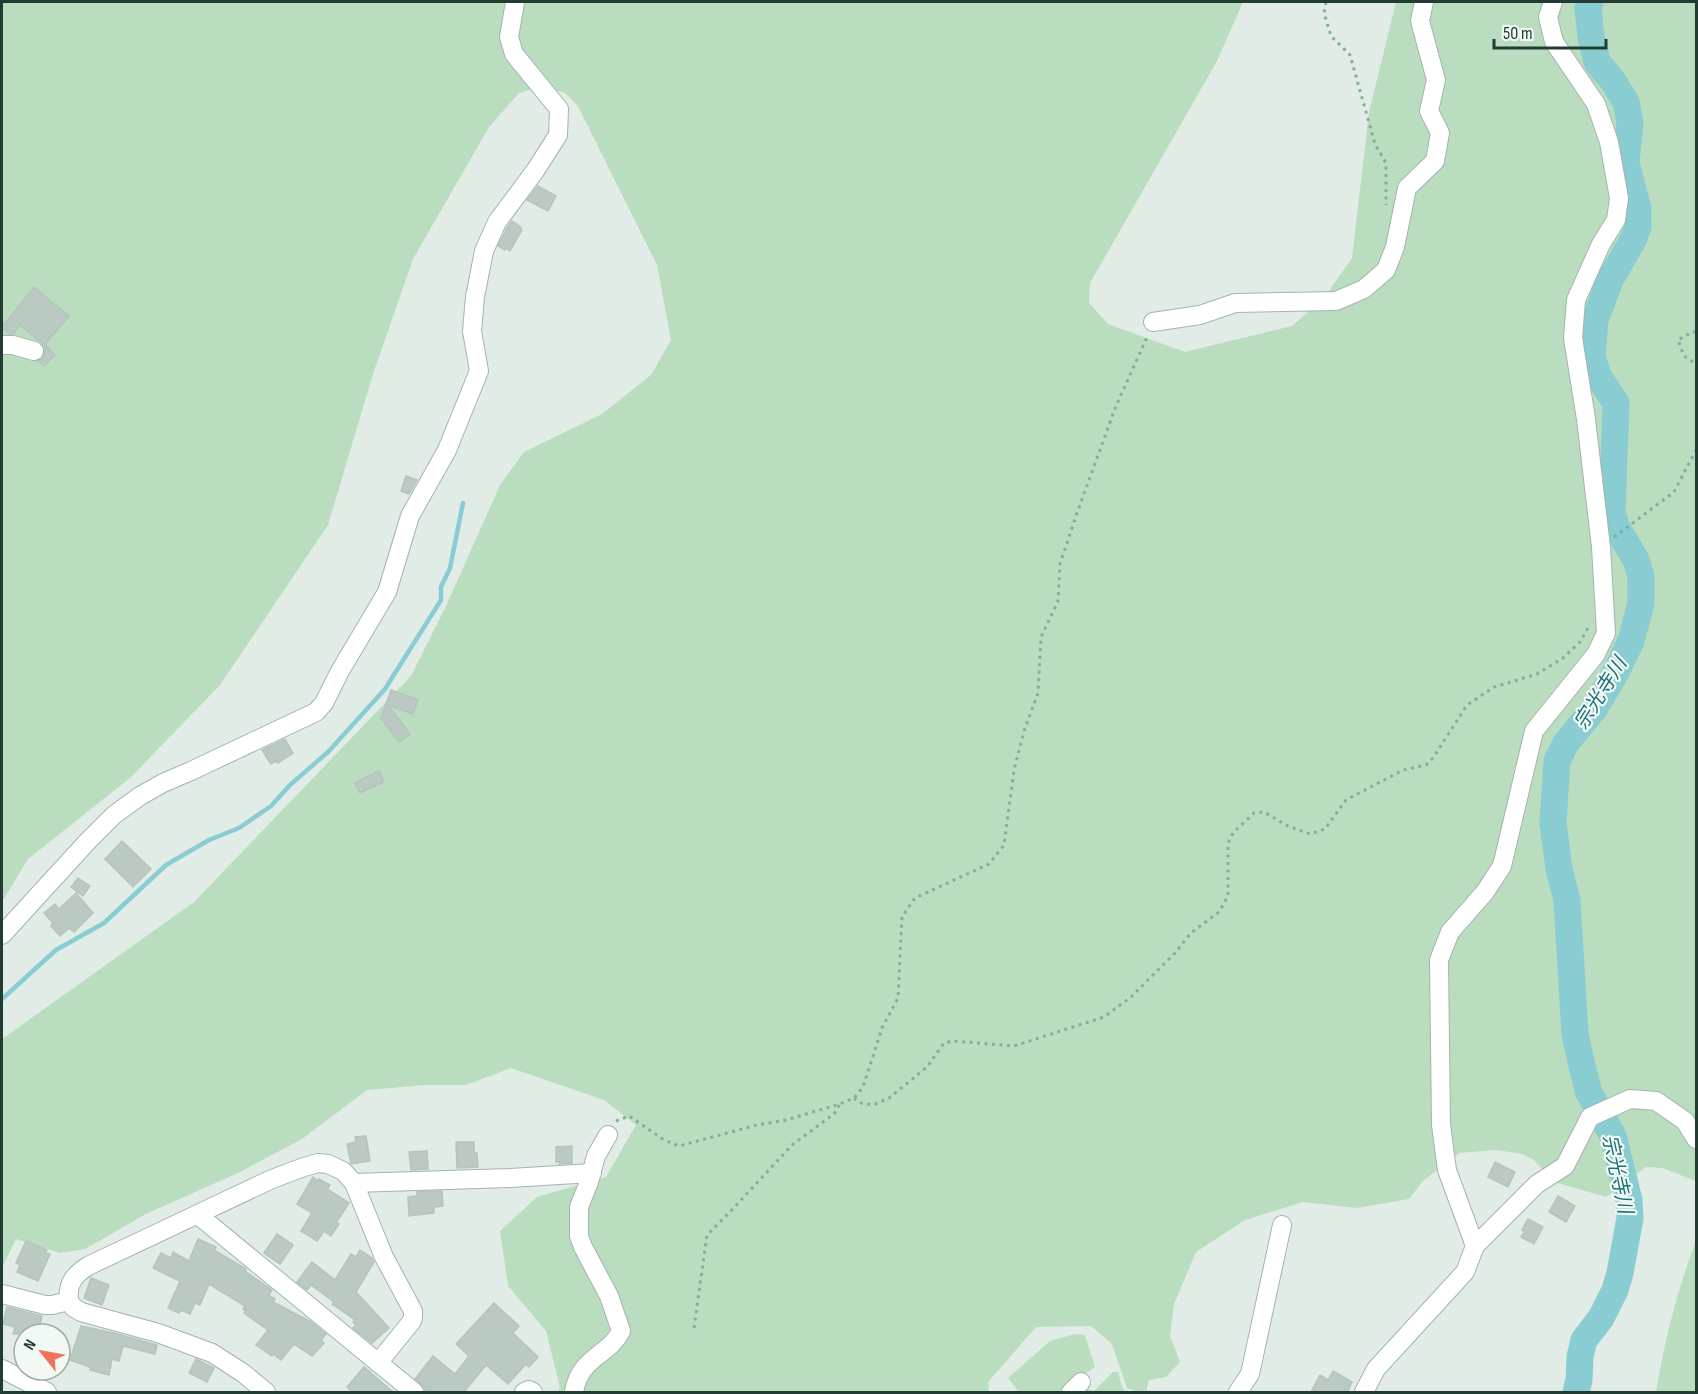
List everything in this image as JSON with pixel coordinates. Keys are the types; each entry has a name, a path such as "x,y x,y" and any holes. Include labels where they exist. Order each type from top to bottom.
{"street":[{"path":"2,935 87,842 114,815 140,796 162,783 316,712 324,703 340,671 387,592 410,516 447,450 479,371 472,331 475,297 484,251 497,222 535,171 558,135 560,109 514,54 509,37 515,2"},
{"path":"1153,322 1200,315 1235,303 1336,301 1364,289 1386,270 1395,247 1407,188 1435,162 1440,133 1429,111 1436,80 1420,21 1424,2"},
{"path":"1475,1246 1447,1170 1441,1125 1439,960 1450,933 1485,892 1502,866 1534,731 1596,654 1606,633 1601,547 1586,419 1573,338 1576,300 1601,244 1616,220 1619,198 1609,142 1596,104 1554,42 1548,17 1553,2"},
{"path":"2,345 13,345 33,351"},
{"path":"1364,1392 1376,1369 1465,1272 1475,1246 1538,1184 1565,1166 1590,1117 1630,1100 1656,1101 1685,1120 1696,1139"},
{"path":"574,1392 577,1381 589,1362 618,1337 621,1331 609,1296 579,1236 579,1206 597,1156 608,1136"},
{"path":"266,1392 243,1373 212,1353 158,1333 81,1312 73,1307 69,1300 71,1280 88,1266 273,1179 318,1163 328,1164 344,1171 354,1183 384,1257 413,1311 413,1317 378,1363"},
{"path":"354,1183 592,1173"},
{"path":"198,1215 414,1392"},
{"path":"1238,1392 1250,1374 1282,1225"},
{"path":"2,1294 45,1305 69,1300"},
{"path":"2,1369 47,1392"},
{"path":"524,1392 530,1390 533,1392"}],"path":[{"path":"1326,2 1324,13 1331,36 1350,55 1375,144 1386,163 1386,211"},
{"path":"608,1136 616,1120 629,1116 664,1140 679,1146 757,1125 786,1120 840,1104 854,1098 863,1087 882,1028 898,998 902,917 915,898 989,864 1004,845 1014,770 1024,731 1038,693 1041,637 1058,601 1060,564 1116,406 1153,322"},
{"path":"1696,332 1678,340 1684,356 1696,364"},
{"path":"1601,547 1674,492 1696,450"},
{"path":"854,1098 861,1103 873,1105 890,1098 927,1067 944,1043 953,1041 1014,1046 1104,1017 1131,997 1175,953 1191,933 1219,912 1228,896 1228,843 1233,833 1254,813 1263,812 1287,826 1310,834 1325,829 1346,800 1403,770 1426,765 1433,758 1467,705 1494,687 1537,674 1563,658 1580,642 1592,621"},
{"path":"694,1328 707,1235 792,1145 834,1114 840,1104"}],"green space":[{"path":"2,2 1243,2 1217,61 1090,283 1089,303 1108,324 1185,352 1292,326 1324,298 1352,258 1369,112 1396,2 1696,2 1696,1181 1662,1168 1646,1167 1606,1197 1554,1182 1534,1160 1522,1154 1496,1150 1459,1153 1423,1181 1409,1199 1357,1208 1303,1202 1245,1220 1196,1252 1174,1304 1170,1336 1180,1362 1166,1377 1149,1380 1146,1392 1127,1388 1112,1344 1091,1326 1036,1327 988,1382 989,1392 558,1392 560,1387 546,1331 508,1286 500,1231 537,1197 606,1177 636,1125 604,1100 511,1068 466,1085 426,1085 367,1090 302,1139 240,1172 146,1214 85,1249 60,1253 16,1239 2,1268 2,1039 194,902 411,676 447,604 500,485 524,452 602,414 651,375 671,340 657,265 578,106 565,93 543,86 519,93 489,127 413,259 374,371 328,525 220,685 130,778 28,859 2,902"},
{"path":"1696,1240 1696,1392 1656,1392 1672,1315"},
{"path":"1075,1334 1085,1335 1095,1367 1078,1379 1067,1392 1019,1392 1008,1378 1050,1341"},
{"path":"1113,1372 1118,1372 1122,1387 1126,1392 1077,1392 1082,1388 1094,1391"}],"building":[{"path":"538,186 556,196 548,211 527,200"},
{"path":"512,221 522,230 510,251 498,246"},
{"path":"34,287 69,316 45,344 55,355 44,366 38,361 45,354 42,343 20,325 13,334 9,334 2,327"},
{"path":"406,476 417,480 409,494 401,491"},
{"path":"391,690 418,700 413,714 388,705 410,734 399,742 381,718"},
{"path":"285,739 293,753 278,763 276,761 271,764 262,750"},
{"path":"379,771 384,782 360,793 355,783"},
{"path":"122,841 151,869 133,887 105,859"},
{"path":"78,878 90,886 83,896 71,887"},
{"path":"76,893 93,913 74,932 69,928 60,936 44,913 55,904 59,909"},
{"path":"366,1136 370,1161 351,1164 347,1144 356,1142 355,1137"},
{"path":"456,1142 474,1142 478,1167 457,1168"},
{"path":"572,1146 572,1163 559,1164 556,1162 556,1147"},
{"path":"427,1151 428,1169 411,1170 409,1152"},
{"path":"1495,1162 1515,1172 1508,1187 1488,1177"},
{"path":"313,1177 330,1185 327,1189 349,1203 336,1223 339,1224 331,1236 324,1231 317,1241 301,1231 312,1213 297,1204"},
{"path":"442,1191 443,1206 434,1207 434,1213 409,1216 408,1197 417,1196 417,1192"},
{"path":"1558,1196 1575,1206 1566,1222 1549,1212"},
{"path":"1528,1219 1543,1227 1534,1244 1521,1237 1525,1232 1522,1230"},
{"path":"277,1234 293,1245 280,1264 264,1253"},
{"path":"198,1239 216,1247 214,1250 246,1269 245,1271 272,1290 269,1295 275,1299 273,1302 311,1322 326,1334 321,1340 324,1343 312,1356 294,1344 281,1360 273,1354 272,1356 256,1345 268,1330 244,1313 245,1306 209,1284 200,1305 195,1303 190,1314 181,1310 179,1313 168,1308 180,1281 153,1268 161,1253 171,1258 173,1252 189,1261"},
{"path":"26,1241 47,1250 45,1253 50,1254 38,1281 17,1272 20,1265 16,1263"},
{"path":"360,1250 374,1262 356,1292 389,1328 372,1343 353,1328 356,1325 353,1322 355,1320 332,1304 334,1302 311,1285 307,1290 297,1282 312,1262 335,1280 351,1254 356,1257"},
{"path":"91,1278 109,1285 102,1305 84,1298"},
{"path":"494,1303 519,1326 513,1333 538,1357 529,1367 526,1364 508,1384 486,1365 464,1392 425,1392 415,1379 433,1356 455,1374 469,1356 456,1344"},
{"path":"7,1307 42,1316 40,1322 12,1322 12,1326 3,1324"},
{"path":"81,1326 157,1345 155,1354 123,1346 119,1361 112,1359 109,1375 90,1370 90,1367 72,1361"},
{"path":"196,1359 214,1368 207,1382 189,1373"},
{"path":"364,1367 393,1392 353,1392 347,1387"},
{"path":"1333,1371 1352,1382 1348,1391 1351,1392 1311,1392 1320,1375 1328,1380"}],"waterway":[{"name":"宗光寺川","path":"1576,1392 1584,1340 1601,1318 1615,1290 1630,1218 1629,1200 1613,1136 1589,1093 1575,1034 1567,900 1559,869 1553,823 1557,761 1566,743 1594,709 1615,674 1631,641 1641,603 1641,576 1636,560 1617,528 1612,513 1616,403 1598,376 1592,356 1595,320 1610,280 1633,240 1638,227 1638,209 1626,163 1630,123 1626,102 1613,81 1597,62 1591,37 1588,8 1590,2"},
{"path":"2,999 56,950 104,923 166,865 209,840 239,828 271,806 290,785 328,752 385,689 441,600 441,587 450,568 463,503"}]}
